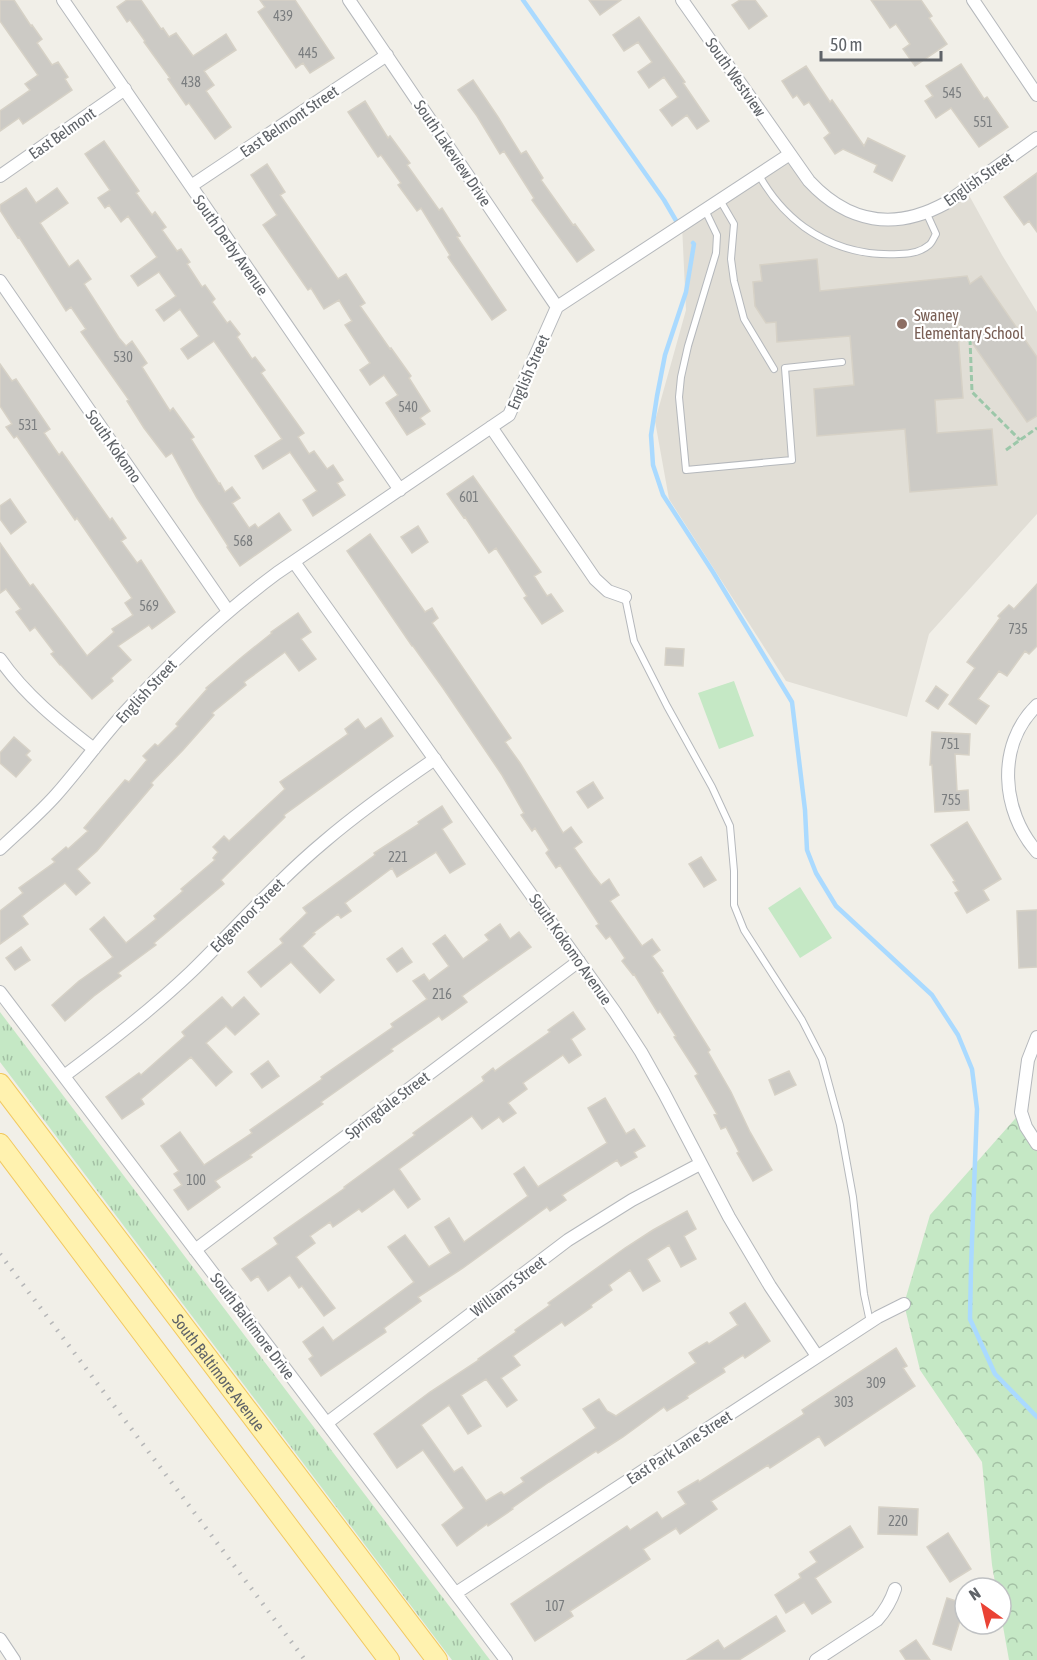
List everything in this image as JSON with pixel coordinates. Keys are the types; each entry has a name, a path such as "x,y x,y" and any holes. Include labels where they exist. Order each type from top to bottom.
{"main road":[{"name":"South Baltimore Avenue","path":"0,1084 436,1660"},
{"path":"0,1144 388,1660"}],"street":[{"name":"South Derby Avenue","path":"63,0 400,490"},
{"name":"South Lakeview Drive","path":"349,0 557,307"},
{"name":"South Westview","path":"682,0 790,154"},
{"path":"973,0 1037,95"},
{"name":"East Belmont Street","path":"191,186 387,55"},
{"name":"East Belmont","path":"0,176 125,89"},
{"name":"English Street","path":"790,154 809,181 830,201 853,213 891,220 911,218 946,203 1037,138"},
{"path":"557,307 790,154"},
{"name":"South Kokomo","path":"0,281 228,611"},
{"name":"English Street","path":"0,849 54,797 158,677 228,611 294,562 509,415 557,307"},
{"path":"491,428 595,579 608,591 625,597"},
{"name":"South Kokomo Avenue","path":"294,562 614,1009 641,1052 729,1217 770,1286 817,1356"},
{"path":"0,659 33,699 94,749"},
{"path":"1037,705 1020,728 1015,740 1009,762 1008,784 1014,816 1024,836 1037,852"},
{"name":"Edgemoor Street","path":"64,1076 161,999 324,842 382,795 435,759"},
{"name":"Springdale Street","path":"195,1250 579,961"},
{"name":"South Baltimore Drive","path":"0,992 506,1660"},
{"path":"1037,1037 1028,1060 1022,1112 1026,1127 1037,1144"},
{"name":"Williams Street","path":"327,1424 568,1240 632,1200 700,1164"},
{"name":"East Park Lane Street","path":"456,1593 817,1356 870,1322 904,1304"},
{"path":"816,1660 830,1656 877,1620 883,1614 895,1589"},
{"path":"0,1639 14,1660"}],"lane":[{"path":"759,174 784,210 803,226 826,240 851,250 882,255 912,254 929,245 936,234 926,213"},
{"path":"720,200 734,224 731,259 744,319 774,369"},
{"path":"705,210 717,235 716,253 688,346 679,397 686,470 792,460 785,368 842,362"},
{"path":"625,597 634,641 730,825 734,905 744,930 802,1020 822,1059 840,1125 854,1197 864,1294 870,1322"}],"path":[{"path":"970,339 972,392 1020,440"},
{"path":"1006,450 1037,428"}],"shaded area":[{"path":"790,154 820,193 853,213 919,215 965,188 1037,312 1037,514 929,634 907,717 786,681 669,499 655,421 686,310 682,225"}],"green space":[{"path":"734,681 754,736 719,749 698,693"},
{"path":"800,887 832,938 800,958 768,908"},
{"path":"0,1012 490,1660 452,1660 0,1062"},
{"path":"1021,1112 1037,1145 1037,1660 1009,1660 1005,1636 1013,1636 1013,1576 994,1576 982,1462 920,1370 904,1304 930,1215"}],"building":[{"path":"0,0 14,0 42,39 37,43 52,65 58,62 68,77 65,79 72,90 23,124 19,118 0,131 0,111 30,90 25,84 38,75 0,21"},
{"path":"127,0 141,0 161,29 163,28 169,37 176,33 193,56 226,34 236,50 204,71 214,85 206,91 231,127 215,139 189,103 186,105 145,41 130,20 127,22 117,7"},
{"path":"260,0 295,0 334,58 310,73 303,63 296,68 258,12 265,7"},
{"path":"589,0 621,0 600,15"},
{"path":"740,0 755,0 767,16 749,29 732,5"},
{"path":"871,0 921,0 932,16 929,18 947,44 915,66 903,49 910,44 896,24 890,28"},
{"path":"639,17 685,82 683,83 709,121 697,129 687,115 672,126 660,110 678,97 664,77 649,88 638,72 652,62 638,42 624,51 613,35"},
{"path":"961,64 984,99 987,97 1008,127 979,147 951,108 936,118 925,101 933,96 926,86"},
{"path":"806,66 864,146 868,138 905,156 892,181 874,172 877,165 843,149 835,154 824,138 830,133 809,102 804,105 797,95 793,98 782,81"},
{"path":"473,80 521,154 526,151 543,178 541,180 594,250 577,262 532,200 534,198 504,151 500,154 458,90"},
{"path":"365,101 388,138 390,136 410,163 407,165 439,210 442,208 460,236 457,237 506,310 492,320 448,257 450,255 421,208 417,211 398,185 401,183 381,155 378,157 348,112"},
{"path":"104,141 139,191 136,193 152,215 155,212 166,227 162,230 177,251 181,249 190,262 187,264 202,287 205,285 215,299 212,302 227,323 230,321 240,334 237,337 252,359 255,357 265,370 261,373 304,433 298,437 309,454 314,451 327,469 333,465 343,480 337,483 345,495 313,516 303,500 317,491 290,452 263,469 255,456 282,439 214,341 188,359 181,349 199,336 180,309 164,321 156,310 176,296 159,272 138,286 131,276 157,257 128,216 121,222 109,205 105,208 98,198 110,190 85,154"},
{"path":"267,164 285,192 280,195 338,279 346,274 365,303 360,306 411,376 409,378 430,411 420,418 425,424 407,435 386,403 398,395 384,375 370,385 360,370 370,363 345,325 352,321 339,300 324,309 311,288 308,290 263,225 277,215 251,175"},
{"path":"1037,173 1037,232 1029,221 1024,225 1004,197"},
{"path":"26,188 36,203 57,188 68,203 40,223 69,267 78,260 91,279 84,284 119,338 126,346 132,341 147,363 142,367 170,411 173,408 194,437 191,439 219,484 225,492 232,487 240,498 232,503 249,528 255,524 258,528 279,513 291,530 240,566 172,453 166,457 144,428 127,401 129,400 81,332 86,329 71,307 66,311 0,210 0,205"},
{"path":"817,259 820,291 967,276 970,284 981,276 1037,357 1037,416 1027,422 957,321 963,398 935,400 937,433 992,429 997,485 910,492 905,429 817,436 814,389 854,385 850,336 777,342 776,322 766,323 755,306 753,282 762,281 760,265"},
{"path":"0,364 12,381 16,379 50,429 44,433 59,455 62,452 110,520 112,518 126,538 121,541 137,563 141,560 175,612 152,629 149,625 118,646 131,660 111,678 113,681 92,699 51,654 54,652 35,627 30,631 16,612 21,609 6,589 0,593 0,543 30,586 33,584 87,656 114,632 112,629 133,615 125,603 132,598 17,436 14,438 6,427 12,424 0,406"},
{"path":"473,476 541,572 534,576 547,596 551,594 563,611 542,624 524,598 527,596 496,548 489,553 447,494"},
{"path":"10,499 26,522 11,534 0,519 0,506"},
{"path":"418,526 428,542 412,553 401,537"},
{"path":"370,534 425,612 432,608 438,618 432,623 511,738 505,742 563,833 571,827 582,842 574,848 593,875 601,885 609,879 619,895 610,901 642,946 652,939 660,950 652,956 710,1050 708,1052 772,1170 753,1181 726,1127 721,1129 714,1115 717,1114 695,1076 698,1074 660,1011 658,1013 634,974 622,961 625,958 610,936 606,939 596,926 599,924 560,865 556,868 546,853 549,850 535,828 532,831 521,815 524,813 502,775 347,551"},
{"path":"1037,584 1037,646 1029,654 1025,651 1007,676 999,671 978,699 989,706 976,724 949,704 975,668 967,662 1000,618 998,616 1009,605 1014,609"},
{"path":"298,613 311,632 301,639 316,659 299,671 285,652 244,682 246,685 212,713 214,715 151,783 153,785 97,851 77,869 90,883 76,895 65,883 22,916 28,924 0,944 0,911 23,893 19,888 55,862 52,859 66,847 68,849 88,831 84,828 125,780 129,782 147,760 143,756 155,744 158,746 178,726 176,724 206,688 271,632"},
{"path":"666,648 684,649 683,666 665,665"},
{"path":"936,686 948,695 938,709 926,701"},
{"path":"381,718 393,736 284,815 285,817 221,880 224,884 154,943 156,945 118,973 121,976 65,1021 52,1005 79,981 113,957 90,929 104,917 126,943 156,919 154,916 183,891 181,889 215,860 213,858 218,852 213,847 224,836 229,841 285,789 280,782 348,734 345,729 358,719 365,729"},
{"path":"932,732 970,734 969,755 955,754 957,791 968,790 969,810 935,812 932,765 930,765"},
{"path":"14,737 30,751 26,755 31,760 16,777 0,763 0,753"},
{"path":"593,782 603,798 588,808 577,792"},
{"path":"442,806 452,822 442,829 465,864 450,873 436,852 397,877 392,868 345,903 351,911 341,918 338,914 313,933 315,934 302,946 334,980 320,993 291,962 261,987 248,972 283,943 280,939 307,913 303,908 375,855 374,853"},
{"path":"967,822 1001,879 983,890 989,900 967,913 955,893 959,891 953,882 955,881 931,845"},
{"path":"701,857 716,880 704,887 689,864"},
{"path":"1037,910 1037,967 1019,968 1017,911"},
{"path":"500,924 510,939 519,932 531,947 462,996 467,1002 442,1020 439,1016 391,1049 393,1051 321,1102 323,1104 250,1155 252,1157 215,1181 220,1187 188,1210 174,1190 182,1185 174,1174 179,1171 161,1146 180,1132 204,1165 252,1133 250,1130 393,1027 391,1024 427,999 413,981 424,974 429,981 449,966 433,944 445,935 463,959 489,940 485,935"},
{"path":"21,947 30,960 15,970 6,958"},
{"path":"402,948 412,962 397,972 387,959"},
{"path":"222,997 232,1008 244,997 259,1014 235,1035 226,1026 206,1043 232,1072 216,1086 191,1057 141,1099 144,1104 122,1119 106,1097 139,1073 141,1075 185,1036 182,1032"},
{"path":"573,1012 585,1029 571,1039 581,1055 569,1063 563,1055 523,1083 527,1089 508,1103 516,1113 503,1122 499,1117 482,1129 472,1116 399,1169 420,1199 408,1208 394,1189 362,1212 359,1209 333,1227 330,1222 310,1236 315,1243 296,1257 335,1308 324,1316 302,1286 299,1288 290,1275 268,1291 258,1276 251,1281 242,1269 278,1244 274,1238 415,1135 413,1133 484,1081 482,1077 493,1068 495,1071 550,1032 548,1030"},
{"path":"268,1061 279,1076 262,1088 251,1074"},
{"path":"789,1071 796,1085 775,1095 769,1080"},
{"path":"605,1098 626,1134 634,1129 645,1146 634,1152 637,1157 621,1166 617,1160 562,1195 566,1200 550,1211 547,1207 463,1268 418,1297 421,1301 384,1328 386,1332 321,1376 309,1359 313,1356 303,1342 323,1327 333,1341 414,1282 388,1247 405,1235 429,1267 451,1253 435,1227 449,1218 464,1242 528,1196 514,1174 524,1167 538,1187 607,1143 588,1108"},
{"path":"687,1211 696,1229 684,1236 696,1259 681,1267 669,1245 647,1259 660,1281 643,1291 630,1270 609,1285 612,1290 591,1305 592,1307 565,1326 562,1322 513,1356 520,1365 501,1378 517,1400 507,1407 486,1379 461,1395 481,1426 468,1434 449,1405 421,1425 454,1472 462,1467 486,1501 501,1492 504,1495 524,1482 521,1478 596,1428 583,1409 599,1399 607,1411 616,1416 696,1363 689,1353 707,1342 709,1344 738,1325 730,1313 745,1303 770,1341 745,1358 743,1355 723,1368 725,1372 687,1396 688,1398 667,1411 664,1407 623,1437 598,1453 596,1451 457,1546 442,1525 464,1508 423,1450 397,1468 374,1434 430,1392 479,1360 550,1305 548,1303 625,1248"},
{"path":"896,1348 907,1366 903,1368 915,1386 825,1446 819,1436 770,1468 768,1465 711,1501 717,1509 680,1534 676,1528 643,1549 650,1559 570,1611 573,1616 535,1641 511,1604 627,1526 630,1530 657,1512 662,1519 686,1504 678,1492 698,1480 699,1482 792,1422 804,1414 802,1410"},
{"path":"879,1507 918,1509 917,1535 878,1534"},
{"path":"850,1526 863,1547 815,1578 831,1602 812,1614 804,1602 786,1613 775,1595 801,1578 799,1574 817,1562 810,1552"},
{"path":"948,1533 971,1569 960,1576 953,1576 953,1580 950,1582 927,1547"},
{"path":"947,1598 953,1600 953,1636 955,1636 951,1650 933,1644"},
{"path":"776,1616 785,1631 739,1660 687,1660 718,1640 724,1649"},
{"path":"916,1640 930,1660 906,1660 900,1651"}],"waterway":[{"path":"523,0 664,200 678,224"},
{"path":"693,243 686,292 665,355 657,396 651,435 653,465 663,495 792,702 805,810 807,850 816,873 836,906 932,995 958,1035 972,1069 977,1109 970,1319 995,1374 1037,1417"}],"railway":[{"path":"0,1254 305,1660"}],"place":[{"name":"Swaney Elementary School","path":"902,324"}]}
